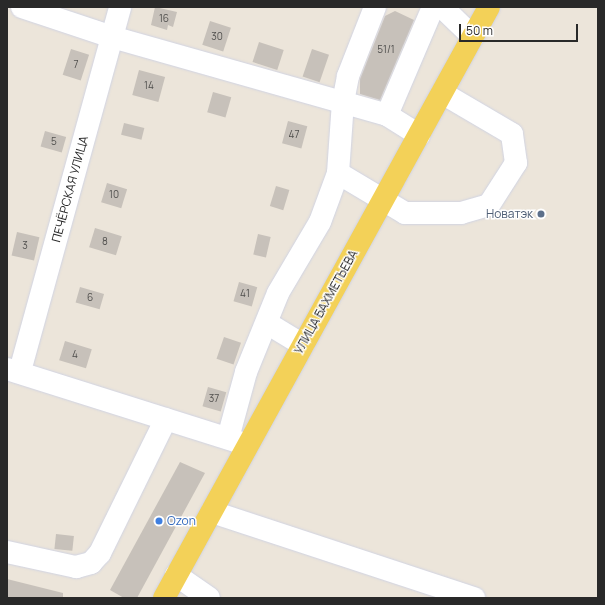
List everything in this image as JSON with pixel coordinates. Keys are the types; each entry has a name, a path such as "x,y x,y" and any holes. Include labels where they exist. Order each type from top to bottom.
{"main road":[{"name":"УЛИЦА БАХМЕТЬЕВА","path":"164,598 212,512 238,442 303,345 489,7"}],"street":[{"path":"22,7 112,38 387,115 418,135"},
{"name":"ПЕЧЁРСКАЯ УЛИЦА","path":"14,370 120,7"},
{"path":"14,370 238,442 246,372 290,269 320,222 338,173 343,102 348,76 375,7"},
{"path":"387,115 433,7"},
{"path":"442,7 472,37"},
{"path":"338,173 405,213 461,214 489,205 516,164 512,134 442,93"},
{"path":"267,323 303,345"},
{"path":"7,552 76,567 91,563 100,553 166,419"},
{"path":"212,512 474,598"},
{"path":"176,575 209,598"}],"building":[{"path":"155,7 177,12 173,27 168,25 167,30 151,25"},
{"path":"395,11 414,20 380,100 360,94 360,79 385,16"},
{"path":"210,21 231,28 223,52 202,45"},
{"path":"259,42 284,50 277,70 253,62"},
{"path":"71,49 89,55 81,81 63,75"},
{"path":"312,49 329,55 320,82 303,76"},
{"path":"139,70 165,77 158,102 132,95"},
{"path":"213,92 231,97 225,117 207,112"},
{"path":"288,121 307,126 301,148 282,143"},
{"path":"124,123 144,128 141,140 121,135"},
{"path":"45,131 66,137 62,152 41,146"},
{"path":"107,183 127,189 121,208 101,202"},
{"path":"276,186 289,190 283,210 270,206"},
{"path":"95,228 122,236 116,255 89,247"},
{"path":"17,232 39,237 34,261 12,255"},
{"path":"258,234 271,237 266,257 253,254"},
{"path":"239,282 257,287 252,306 233,301"},
{"path":"80,287 104,294 100,309 76,302"},
{"path":"224,337 241,343 234,365 217,359"},
{"path":"65,341 92,349 86,368 59,360"},
{"path":"208,387 226,392 221,411 202,406"},
{"path":"180,462 205,473 137,598 124,598 110,590"},
{"path":"56,534 74,536 72,551 54,549"},
{"path":"7,579 63,593 63,598 7,598"}],"place":[{"name":"Новатэк","path":"541,214"},
{"name":"Ozon","path":"159,521"}]}
